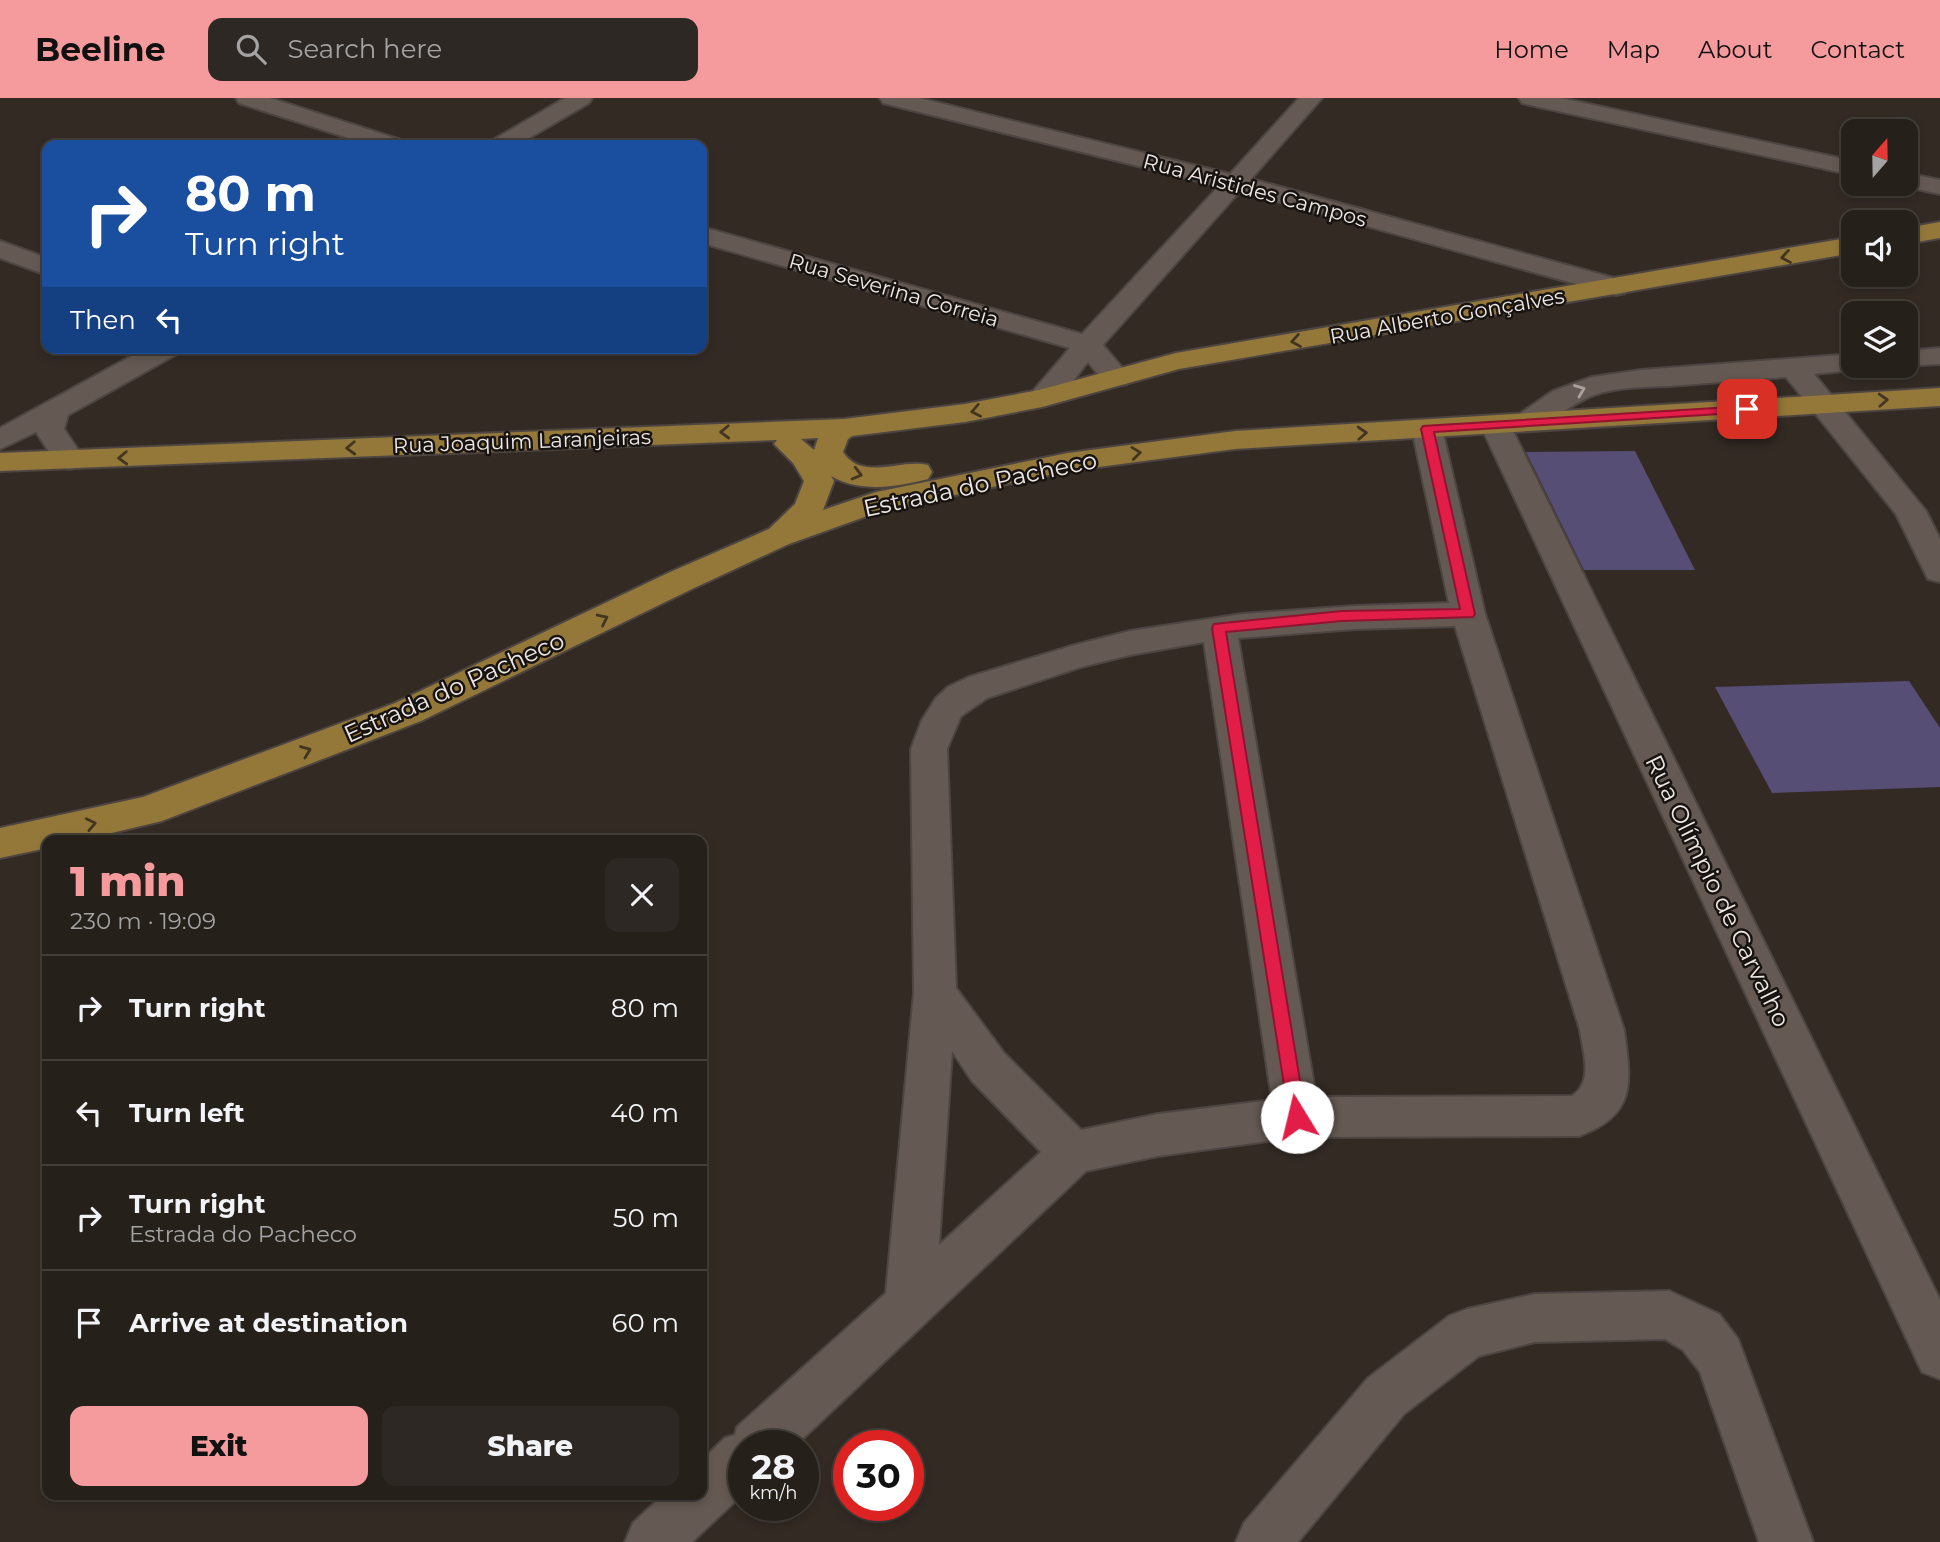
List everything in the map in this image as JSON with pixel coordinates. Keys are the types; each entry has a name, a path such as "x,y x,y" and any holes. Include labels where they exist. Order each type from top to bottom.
{"main road":[{"path":"1918,234 1940,230"},
{"name":"Rua Alberto Gonçalves","path":"1042,398 1176,362 1841,247"},
{"name":"Estrada do Pacheco","path":"0,843 148,811 408,712 680,581 778,537 876,502 1068,462 1236,440 1940,397"},
{"name":"Rua Joaquim Laranjeiras","path":"0,462 844,428 965,413 1042,398"},
{"path":"844,428 834,435 828,453 841,469 853,475 869,477 1004,459 1068,462"},
{"path":"770,430 805,458 819,481 815,499 805,514 778,537"}],"street":[{"path":"247,98 377,140"},
{"path":"510,140 581,98"},
{"name":"Rua Aristides Campos","path":"891,98 1237,183 1616,287"},
{"path":"1042,398 1087,344 1237,183 1311,98"},
{"path":"1531,98 1841,165"},
{"path":"1918,182 1940,187"},
{"name":"Rua Severina Correia","path":"707,236 1087,344"},
{"path":"0,249 42,265"},
{"path":"1087,344 1117,378"},
{"path":"0,440 156,354"},
{"path":"1918,358 1940,356"},
{"path":"1509,425 1563,397 1592,386 1641,379 1841,364"},
{"path":"1794,369 1910,511 1940,571"},
{"path":"54,411 49,429 70,460"},
{"name":"Rua Olímpio de Carvalho","path":"1509,425 1940,1354"},
{"path":"773,1430 1073,1153 1158,1135 1297,1117 1580,1116 1599,1102 1608,1078 1602,1030 1468,614 1427,429"},
{"path":"910,1304 935,992 929,749 941,714 961,695 1070,656 1219,628 1342,616 1468,614"},
{"path":"1219,628 1297,1117"},
{"path":"935,992 988,1067 1073,1153"},
{"path":"1263,1542 1386,1396 1467,1334 1535,1318 1669,1315 1701,1332 1720,1357 1786,1542"},
{"path":"707,1491 728,1472"},
{"path":"652,1542 697,1500"}],"building":[{"path":"1635,451 1695,570 1584,570 1526,452"},
{"path":"1909,681 1940,728 1940,787 1772,793 1715,687"}],"route":[{"path":"1297,1117 1219,628 1342,616 1468,614 1427,429 1747,409"}]}
